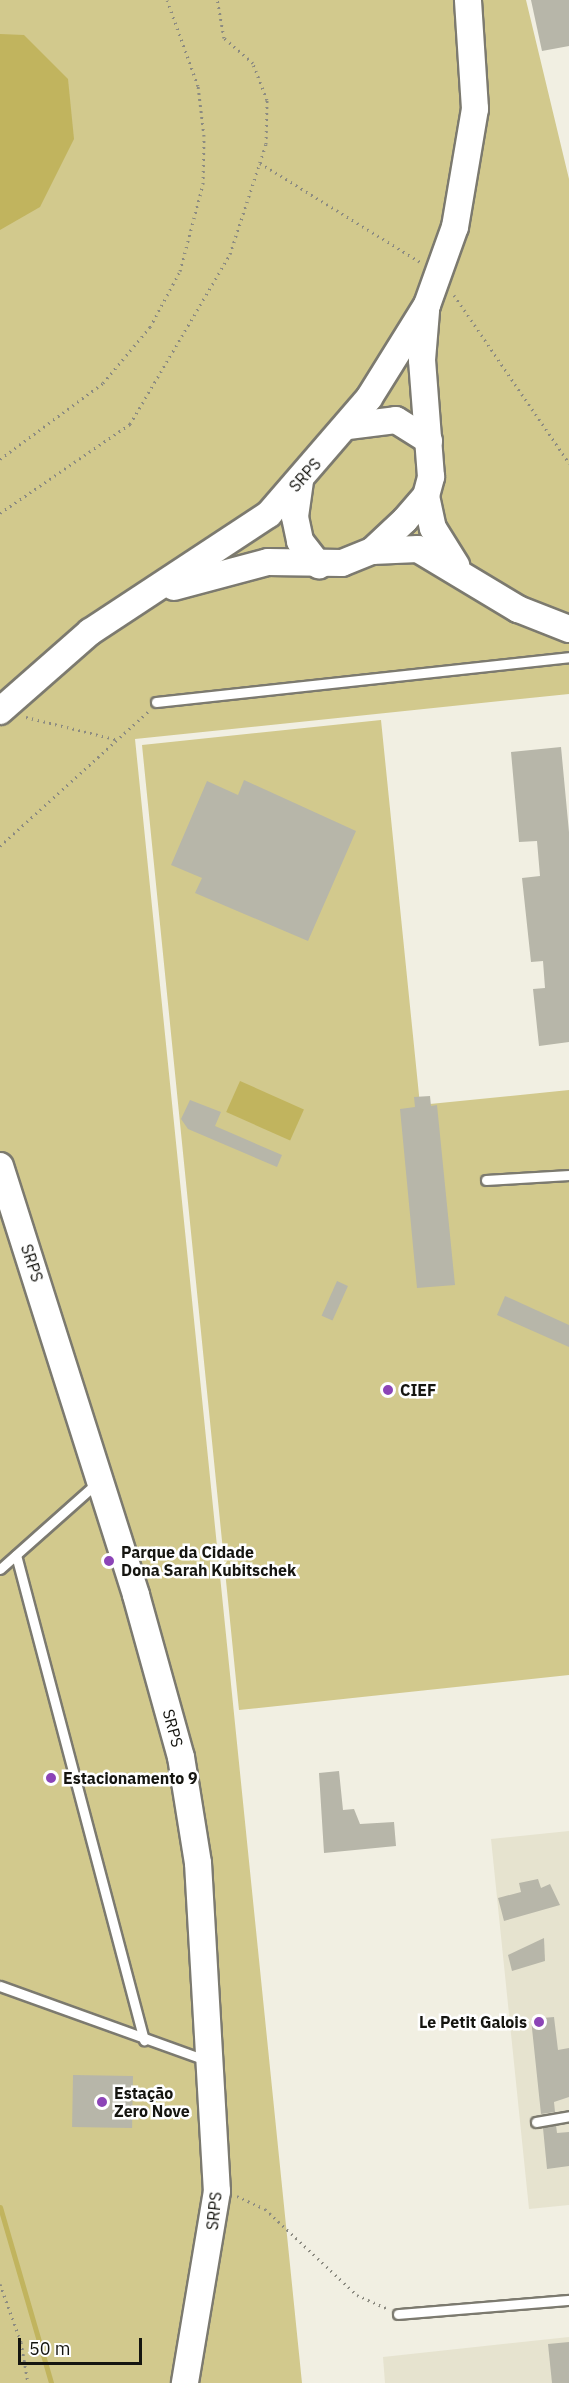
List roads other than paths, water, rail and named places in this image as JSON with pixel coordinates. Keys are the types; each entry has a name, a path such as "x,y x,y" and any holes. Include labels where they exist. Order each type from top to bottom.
{"main road":[{"name":"SRPS","path":"2,709 62,652 269,514 348,426 427,305 455,227 475,110 468,0"},
{"name":"SRPS","path":"427,305 422,360 429,441 426,496 437,539 458,568"},
{"path":"348,426 396,420 429,441"},
{"path":"300,481 295,517 300,541 320,565"},
{"path":"372,551 426,496"},
{"name":"SRPS","path":"140,600 245,566 320,565 372,551 418,549 458,568 518,609 569,629"},
{"name":"SRPS","path":"0,1166 102,1480 181,1757 198,1863 213,2063 217,2191 185,2383"}],"lane":[{"path":"156,702 569,657"},
{"path":"486,1180 569,1175"},
{"path":"0,1569 102,1480"},
{"path":"16,1555 144,2040"},
{"path":"0,1986 144,2040 213,2063"},
{"path":"536,2122 569,2116"},
{"path":"398,2314 569,2300"}],"waterway":[{"path":"0,2207 51,2383"}],"place":[{"name":"CIEF","path":"388,1390"},
{"name":"Parque da Cidade Dona Sarah Kubitschek","path":"109,1561"},
{"name":"Estacionamento 9","path":"51,1778"},
{"name":"Le Petit Galois","path":"539,2022"},
{"name":"Estação Zero Nove","path":"102,2102"}]}
